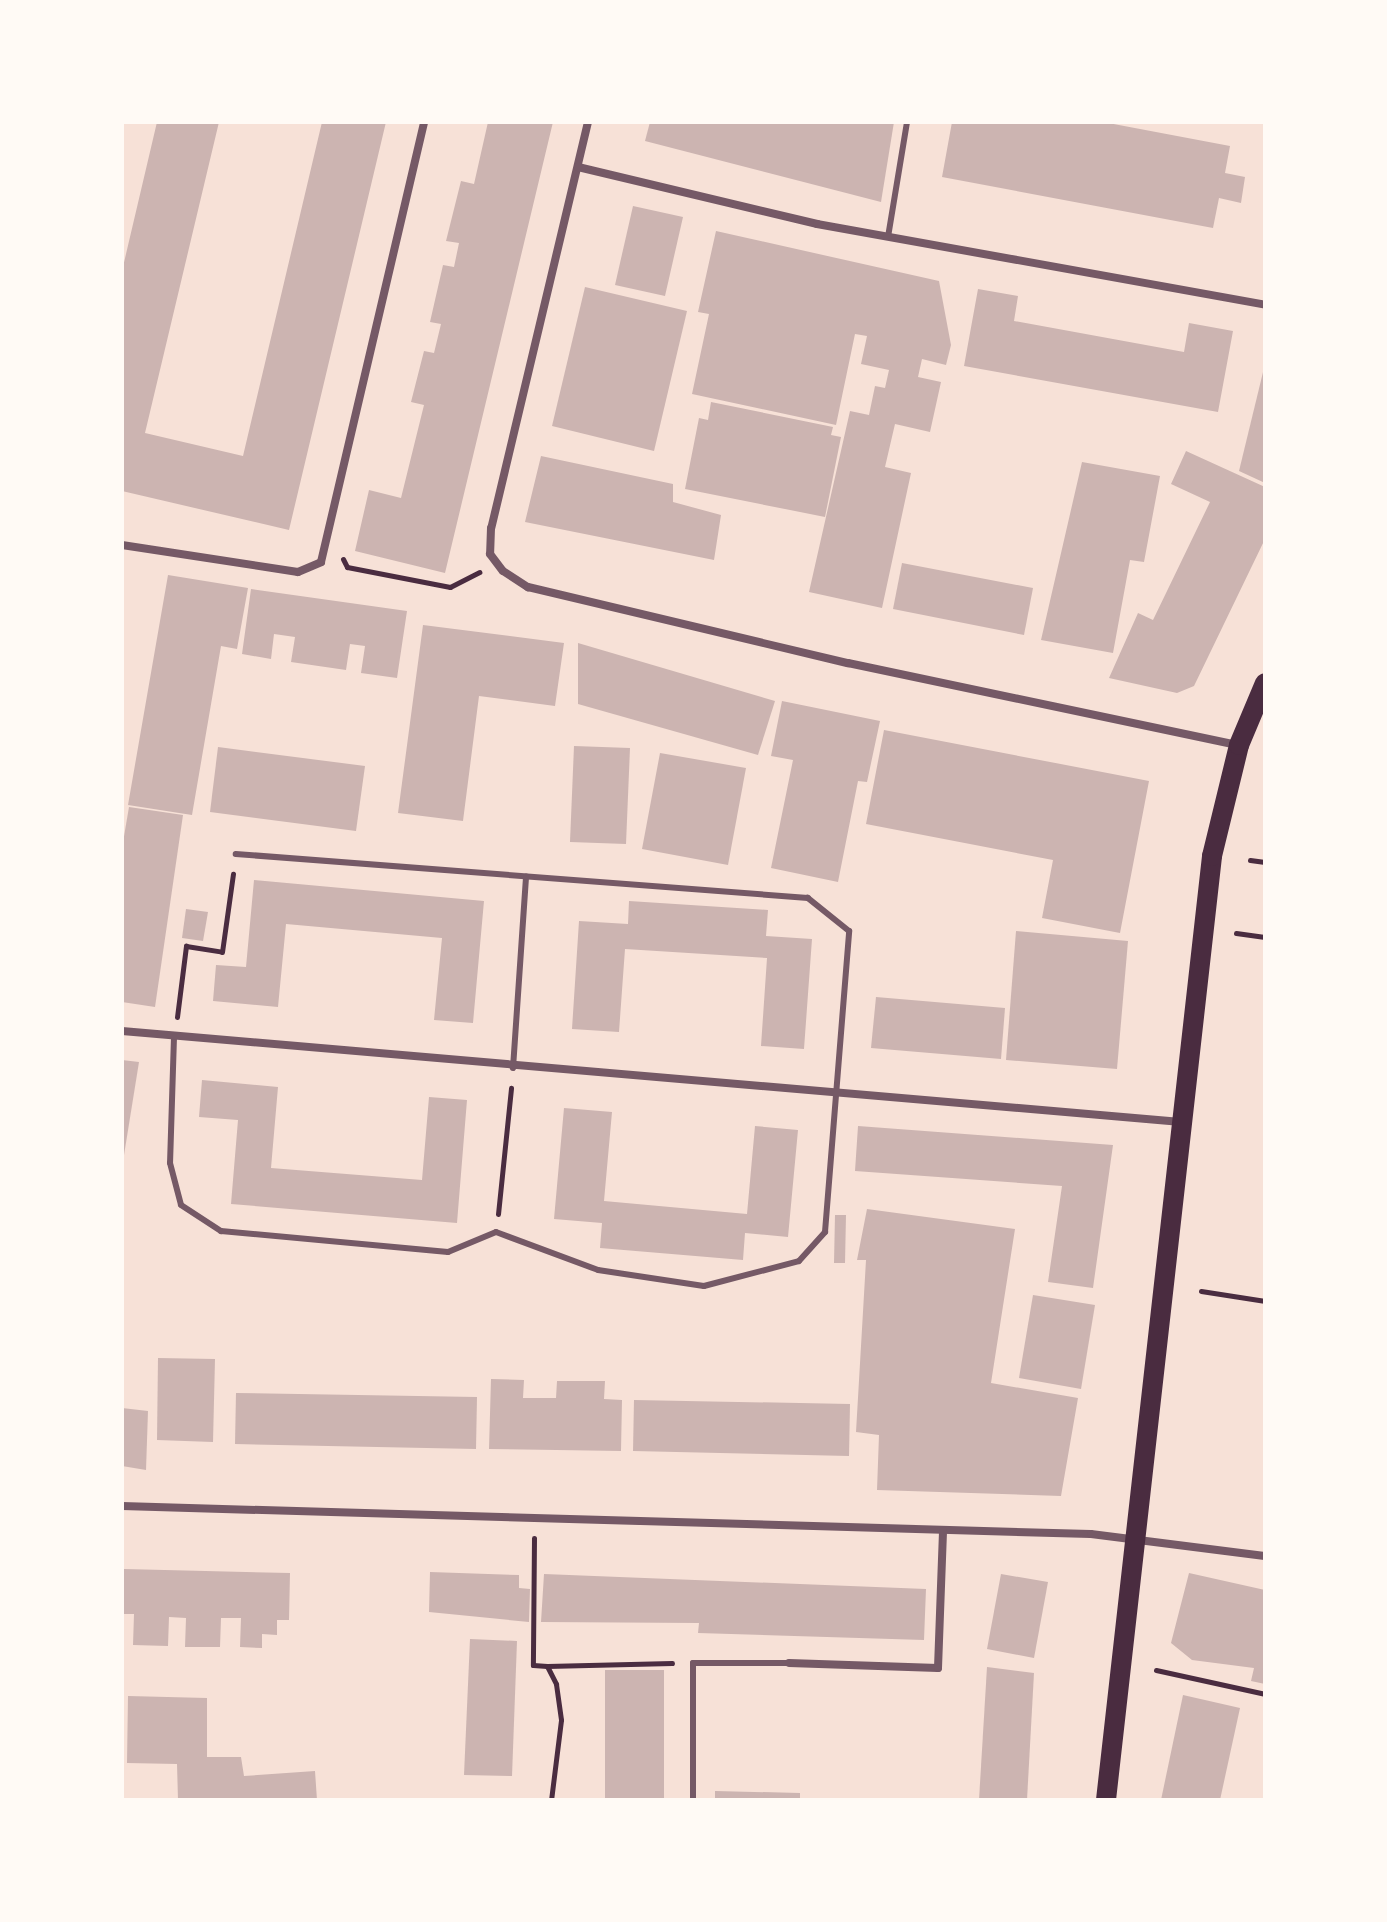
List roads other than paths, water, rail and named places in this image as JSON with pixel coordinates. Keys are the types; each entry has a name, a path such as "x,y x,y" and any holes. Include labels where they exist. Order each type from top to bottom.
{"main road":[{"path":"1106,1800 1212,856 1239,745 1265,683"}],"street":[{"path":"122,545 298,572 321,562 424,122"},
{"path":"588,122 491,528 493,559 528,587 1239,745"},
{"path":"578,167 888,237 1265,305"},
{"path":"122,1031 513,1068 1183,1122"},
{"path":"122,1506 535,1522 1134,1537 1265,1556"},
{"path":"789,1663 938,1668 943,1531"}],"lane":[{"path":"888,237 907,122"},
{"path":"174,1037 170,1163 181,1205 194,1220 221,1231 397,1251 448,1252 496,1232 647,1283 704,1286 799,1261 825,1232 842,1093 849,931 808,898 236,854"},
{"path":"513,1068 526,876"},
{"path":"693,1800 693,1663 789,1663"}]}
